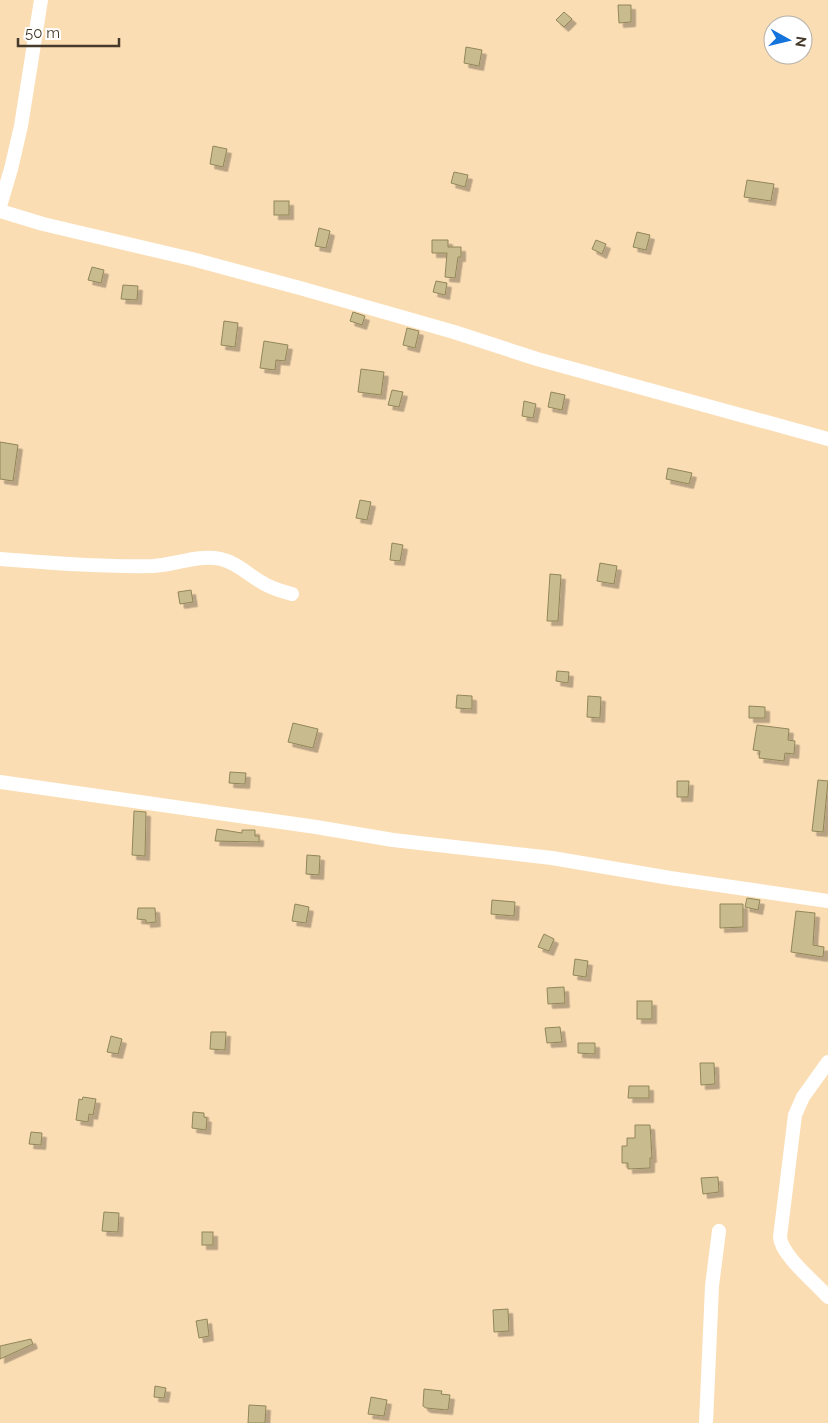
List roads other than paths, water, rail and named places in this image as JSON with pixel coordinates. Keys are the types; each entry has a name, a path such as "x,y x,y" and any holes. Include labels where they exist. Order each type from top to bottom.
{"street":[{"path":"0,206 11,169 20,126 41,0"},
{"path":"0,211 43,224 192,259 300,288 454,332 545,361 828,439"},
{"path":"0,559 159,566 193,558 215,558 237,565 265,584 292,594"},
{"path":"0,782 316,826 393,840 552,858 670,878 828,901"},
{"path":"828,1062 803,1097 795,1115 780,1242 787,1255 828,1297"},
{"path":"706,1423 712,1286 719,1231"}]}
